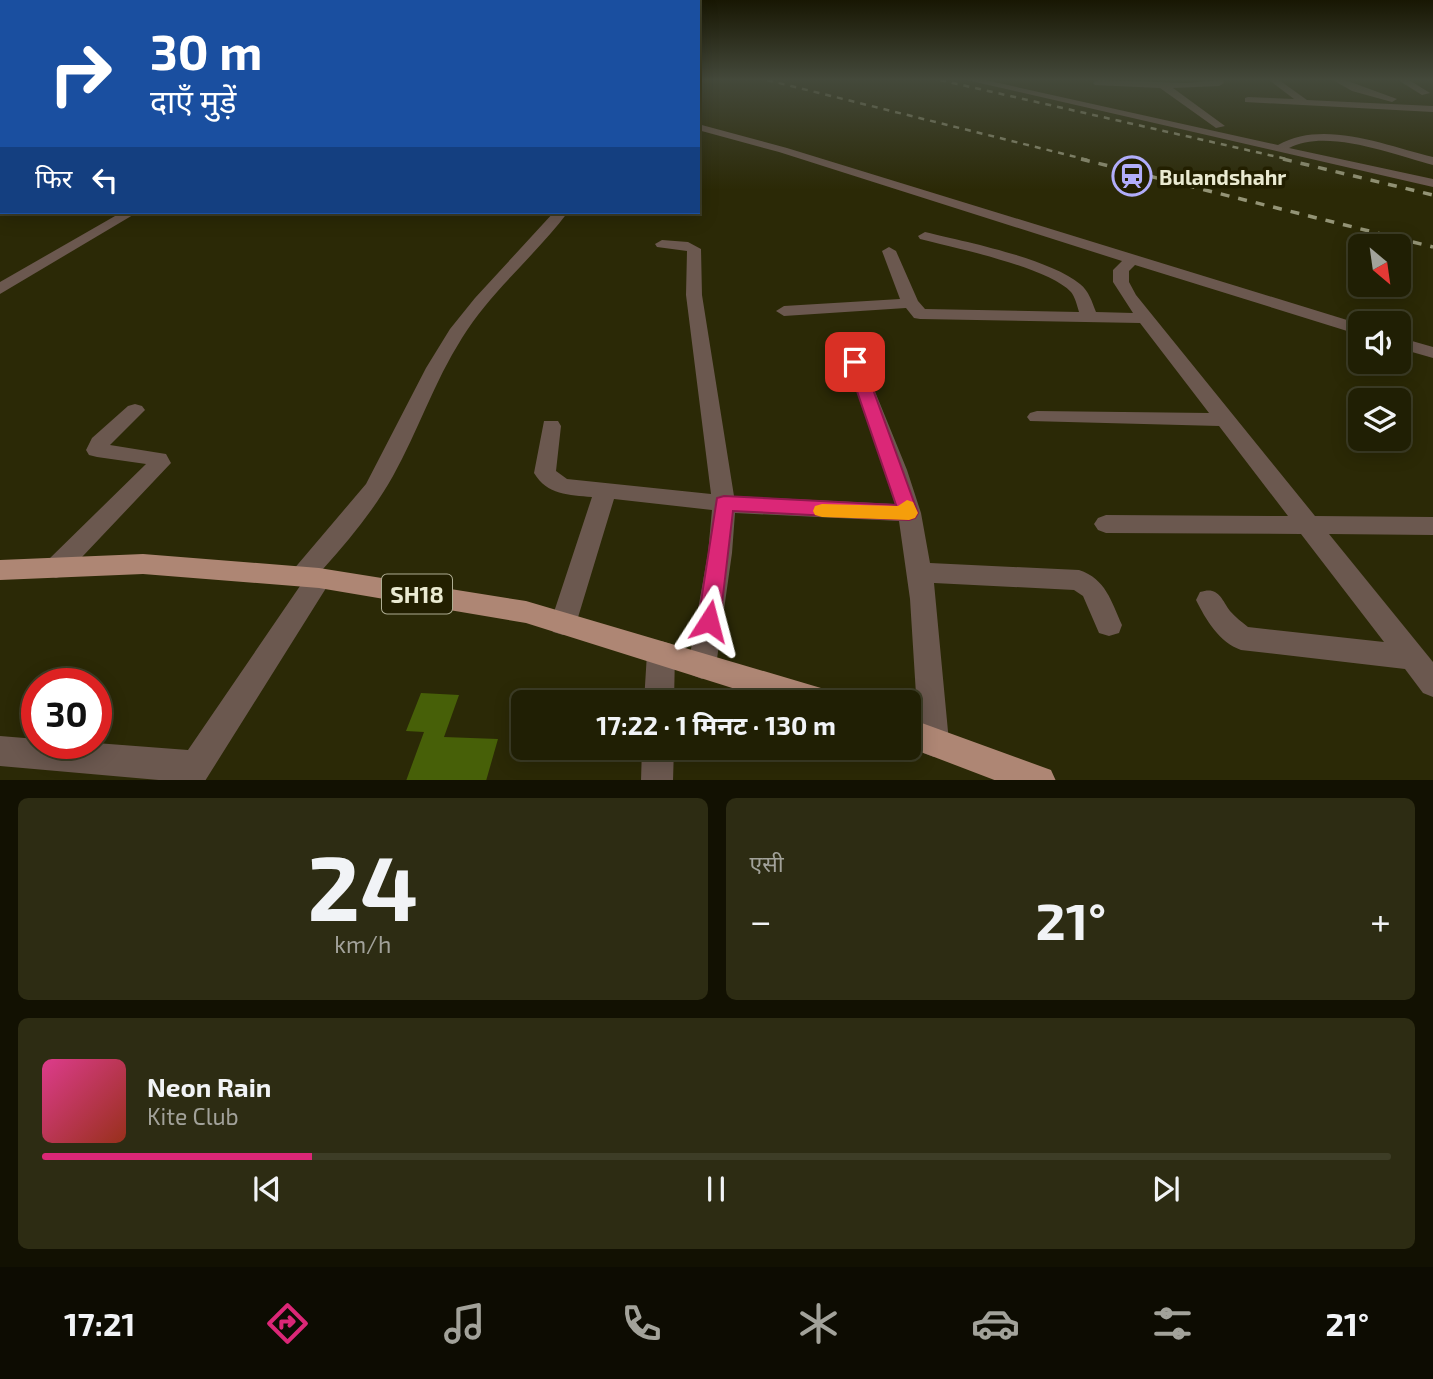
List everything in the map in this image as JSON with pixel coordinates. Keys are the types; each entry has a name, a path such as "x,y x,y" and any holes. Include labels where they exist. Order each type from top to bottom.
{"main road":[{"name":"SH18","path":"0,570 143,565 311,578 526,612 781,690"},
{"path":"921,737 1040,780"}],"street":[{"path":"1137,116 1433,183"},
{"path":"1206,116 1220,126"},
{"path":"700,128 783,150 1348,326"},
{"path":"1281,148 1287,142 1298,139 1338,138 1433,162"},
{"path":"0,289 128,214"},
{"path":"0,751 190,773 311,578 380,478 425,387 455,334 487,292 559,214"},
{"path":"925,236 1009,260 1061,279 1080,293 1090,317"},
{"path":"662,244 694,249 694,295 724,503 720,553 702,666"},
{"path":"889,251 909,303 915,311 928,316 1147,318"},
{"path":"1131,260 1121,270 1121,282 1225,420 1433,684"},
{"path":"784,311 909,303"},
{"path":"846,339 909,513 919,572 920,690"},
{"path":"1411,346 1433,353"},
{"path":"56,568 160,463 158,459 97,450 100,443 135,410"},
{"path":"1037,417 1225,420"},
{"path":"551,426 545,473 552,481 563,486 724,503 909,513"},
{"path":"564,624 606,490"},
{"path":"1106,524 1306,523 1433,526"},
{"path":"919,572 1079,580 1093,589 1109,625"},
{"path":"1209,600 1223,622 1241,638 1413,658"},
{"path":"659,690 661,653"},
{"path":"657,780 658,760"}],"building":[{"path":"421,693 459,695 444,737 498,739 486,780 406,780 424,732 406,731"}],"railway":[{"path":"913,116 1088,160"},
{"path":"1100,116 1291,160"},
{"path":"1081,159 1433,247"},
{"path":"1283,159 1433,195"}],"slow traffic":[{"path":"822,511 909,513 907,507"}],"place":[{"name":"Bulandshahr","path":"1132,176"}],"route":[{"path":"709,621 720,553 724,503 808,510 909,513 855,362"}]}
